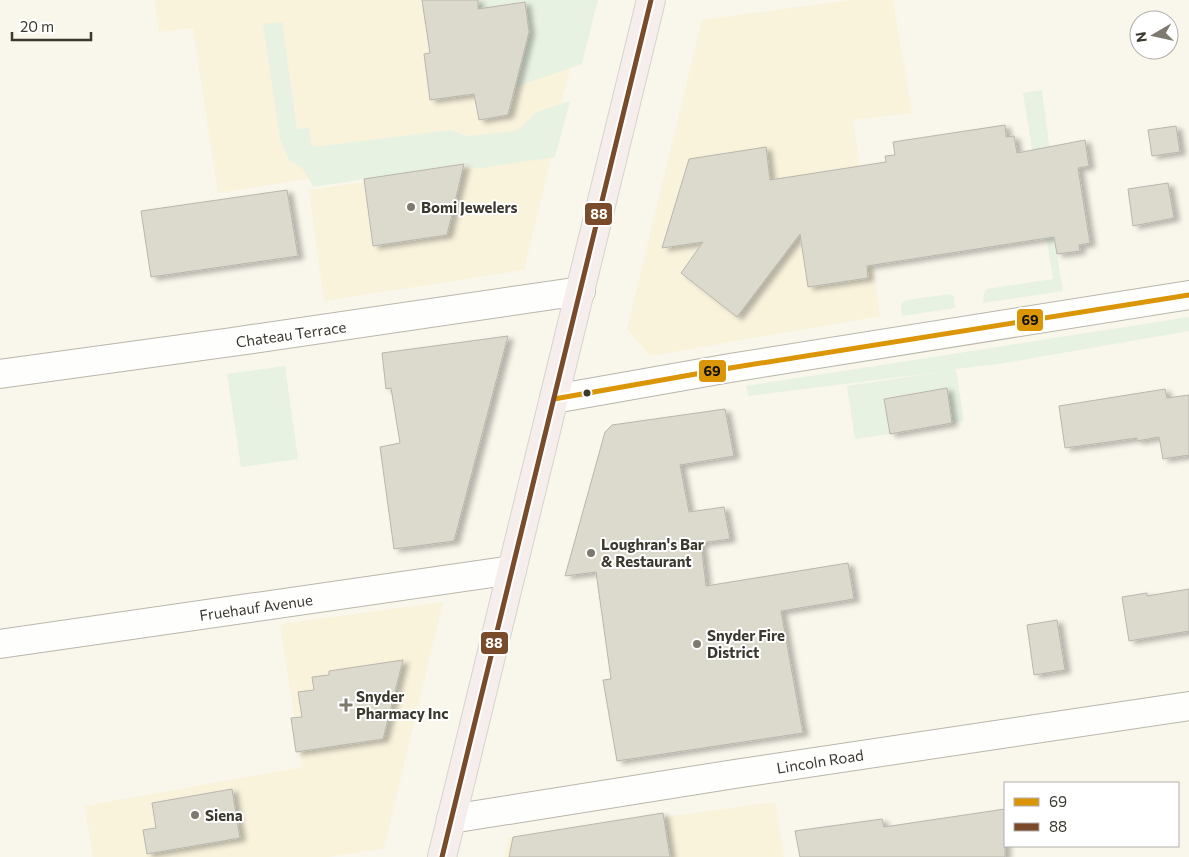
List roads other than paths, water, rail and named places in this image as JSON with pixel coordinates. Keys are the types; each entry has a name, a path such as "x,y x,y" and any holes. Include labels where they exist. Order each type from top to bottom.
{"main road":[{"path":"442,857 651,0"}],"street":[{"name":"Chateau Terrace","path":"0,374 581,291"},
{"path":"554,399 730,368 1189,295"},
{"name":"Fruehauf Avenue","path":"0,644 512,570"},
{"name":"Lincoln Road","path":"451,819 1189,706"}],"place":[{"name":"Bomi Jewelers","path":"411,207"},
{"name":"Loughran's Bar & Restaurant","path":"591,553"},
{"name":"Snyder Fire District","path":"697,644"},
{"name":"Snyder Pharmacy Inc","path":"346,705"},
{"name":"Siena","path":"195,815"}]}
